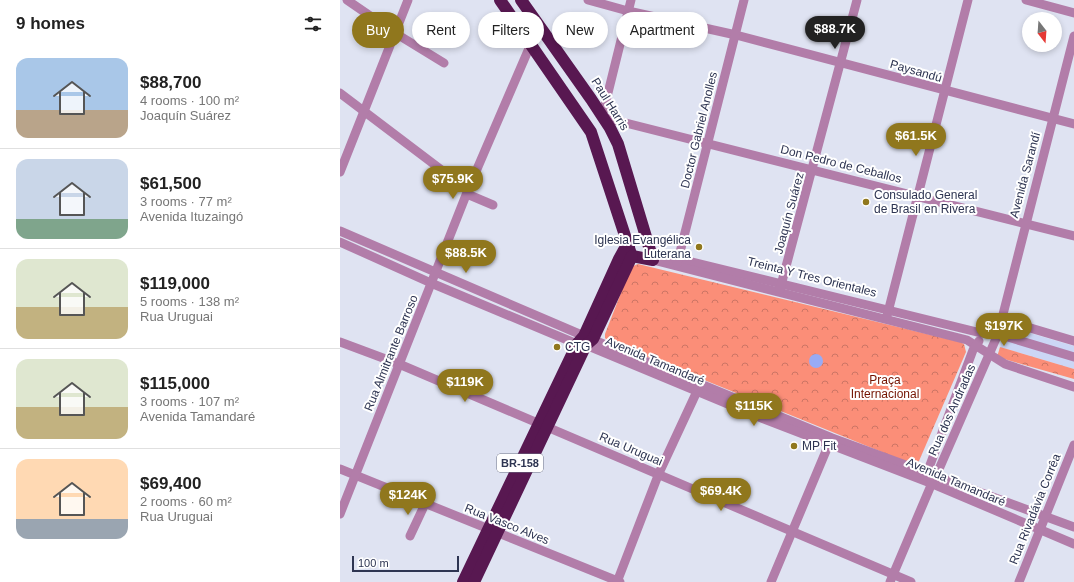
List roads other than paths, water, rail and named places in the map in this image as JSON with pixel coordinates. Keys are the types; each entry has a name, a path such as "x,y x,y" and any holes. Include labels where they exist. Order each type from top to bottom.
{"highway":[{"name":"Paul Harris","path":"521,0 602,116 618,144 652,256"},
{"path":"502,1 509,12"},
{"path":"531,48 587,125 595,141 631,251"},
{"name":"BR-158","path":"463,582 492,531 585,341 619,259 624,250 631,251"},
{"name":"Treinta Y Tres Orientales","path":"631,251 652,256"},
{"name":"BR-158","path":"474,582 492,531"}],"street":[{"path":"347,0 364,12"},
{"path":"403,12 408,0"},
{"name":"Paysandú","path":"588,0 628,11 736,35 1074,124"},
{"path":"587,125 602,116 631,0"},
{"name":"Doctor Gabriel Anolles","path":"678,262 744,0"},
{"name":"Joaquín Suárez","path":"781,288 841,63 856,0"},
{"path":"887,315 968,0"},
{"path":"1026,0 1074,13"},
{"name":"Avenida Sarandí","path":"983,350 994,337 1000,319 1074,36"},
{"path":"404,39 444,63"},
{"path":"340,172 389,48"},
{"name":"Rua Almitrante Barroso","path":"340,514 468,192 529,48"},
{"path":"340,93 468,192 493,205"},
{"name":"Don Pedro de Ceballos","path":"602,116 1074,236"},
{"name":"Avenida Tamandaré","path":"340,231 436,272 585,341"},
{"name":"Avenida Tamandaré","path":"340,242 432,283 585,341 830,441 1074,527"},
{"name":"Treinta Y Tres Orientales","path":"652,256 887,315 994,337 1074,357"},
{"name":"Treinta Y Tres Orientales","path":"887,315 958,338 983,350 1005,364 1074,387"},
{"path":"1000,319 1074,342"},
{"name":"Avenida Sarandí","path":"983,350 994,337"},
{"name":"Rua Uruguai","path":"340,342 399,364 659,474 792,532 891,579 911,582"},
{"name":"Rua dos Andradas","path":"932,478 930,465 936,448 983,350"},
{"name":"Rua dos Andradas","path":"891,579 983,350"},
{"path":"618,582 659,474 698,388"},
{"path":"771,582 830,441"},
{"name":"Rua Rivadávia Corrêa","path":"1019,582 1074,445"},
{"name":"Rua Vasco Alves","path":"340,470 618,582"},
{"name":"Avenida Tamandaré","path":"932,478 1040,530 1074,544"},
{"path":"410,536 425,504"},
{"path":"1040,530 1047,527 1074,537"}],"water":[{"path":"813,354 819,354 823,358 823,364 819,368 813,368 809,364 809,358"}],"place":[{"name":"Consulado General de Brasil en Rivera","path":"866,202"},
{"name":"Iglesia Evangélica Luterana","path":"699,247"},
{"name":"CTG","path":"557,347"},
{"name":"MP Fit","path":"794,446"}],"park label":[{"name":"Praça Internacional","path":"885,387"}]}
